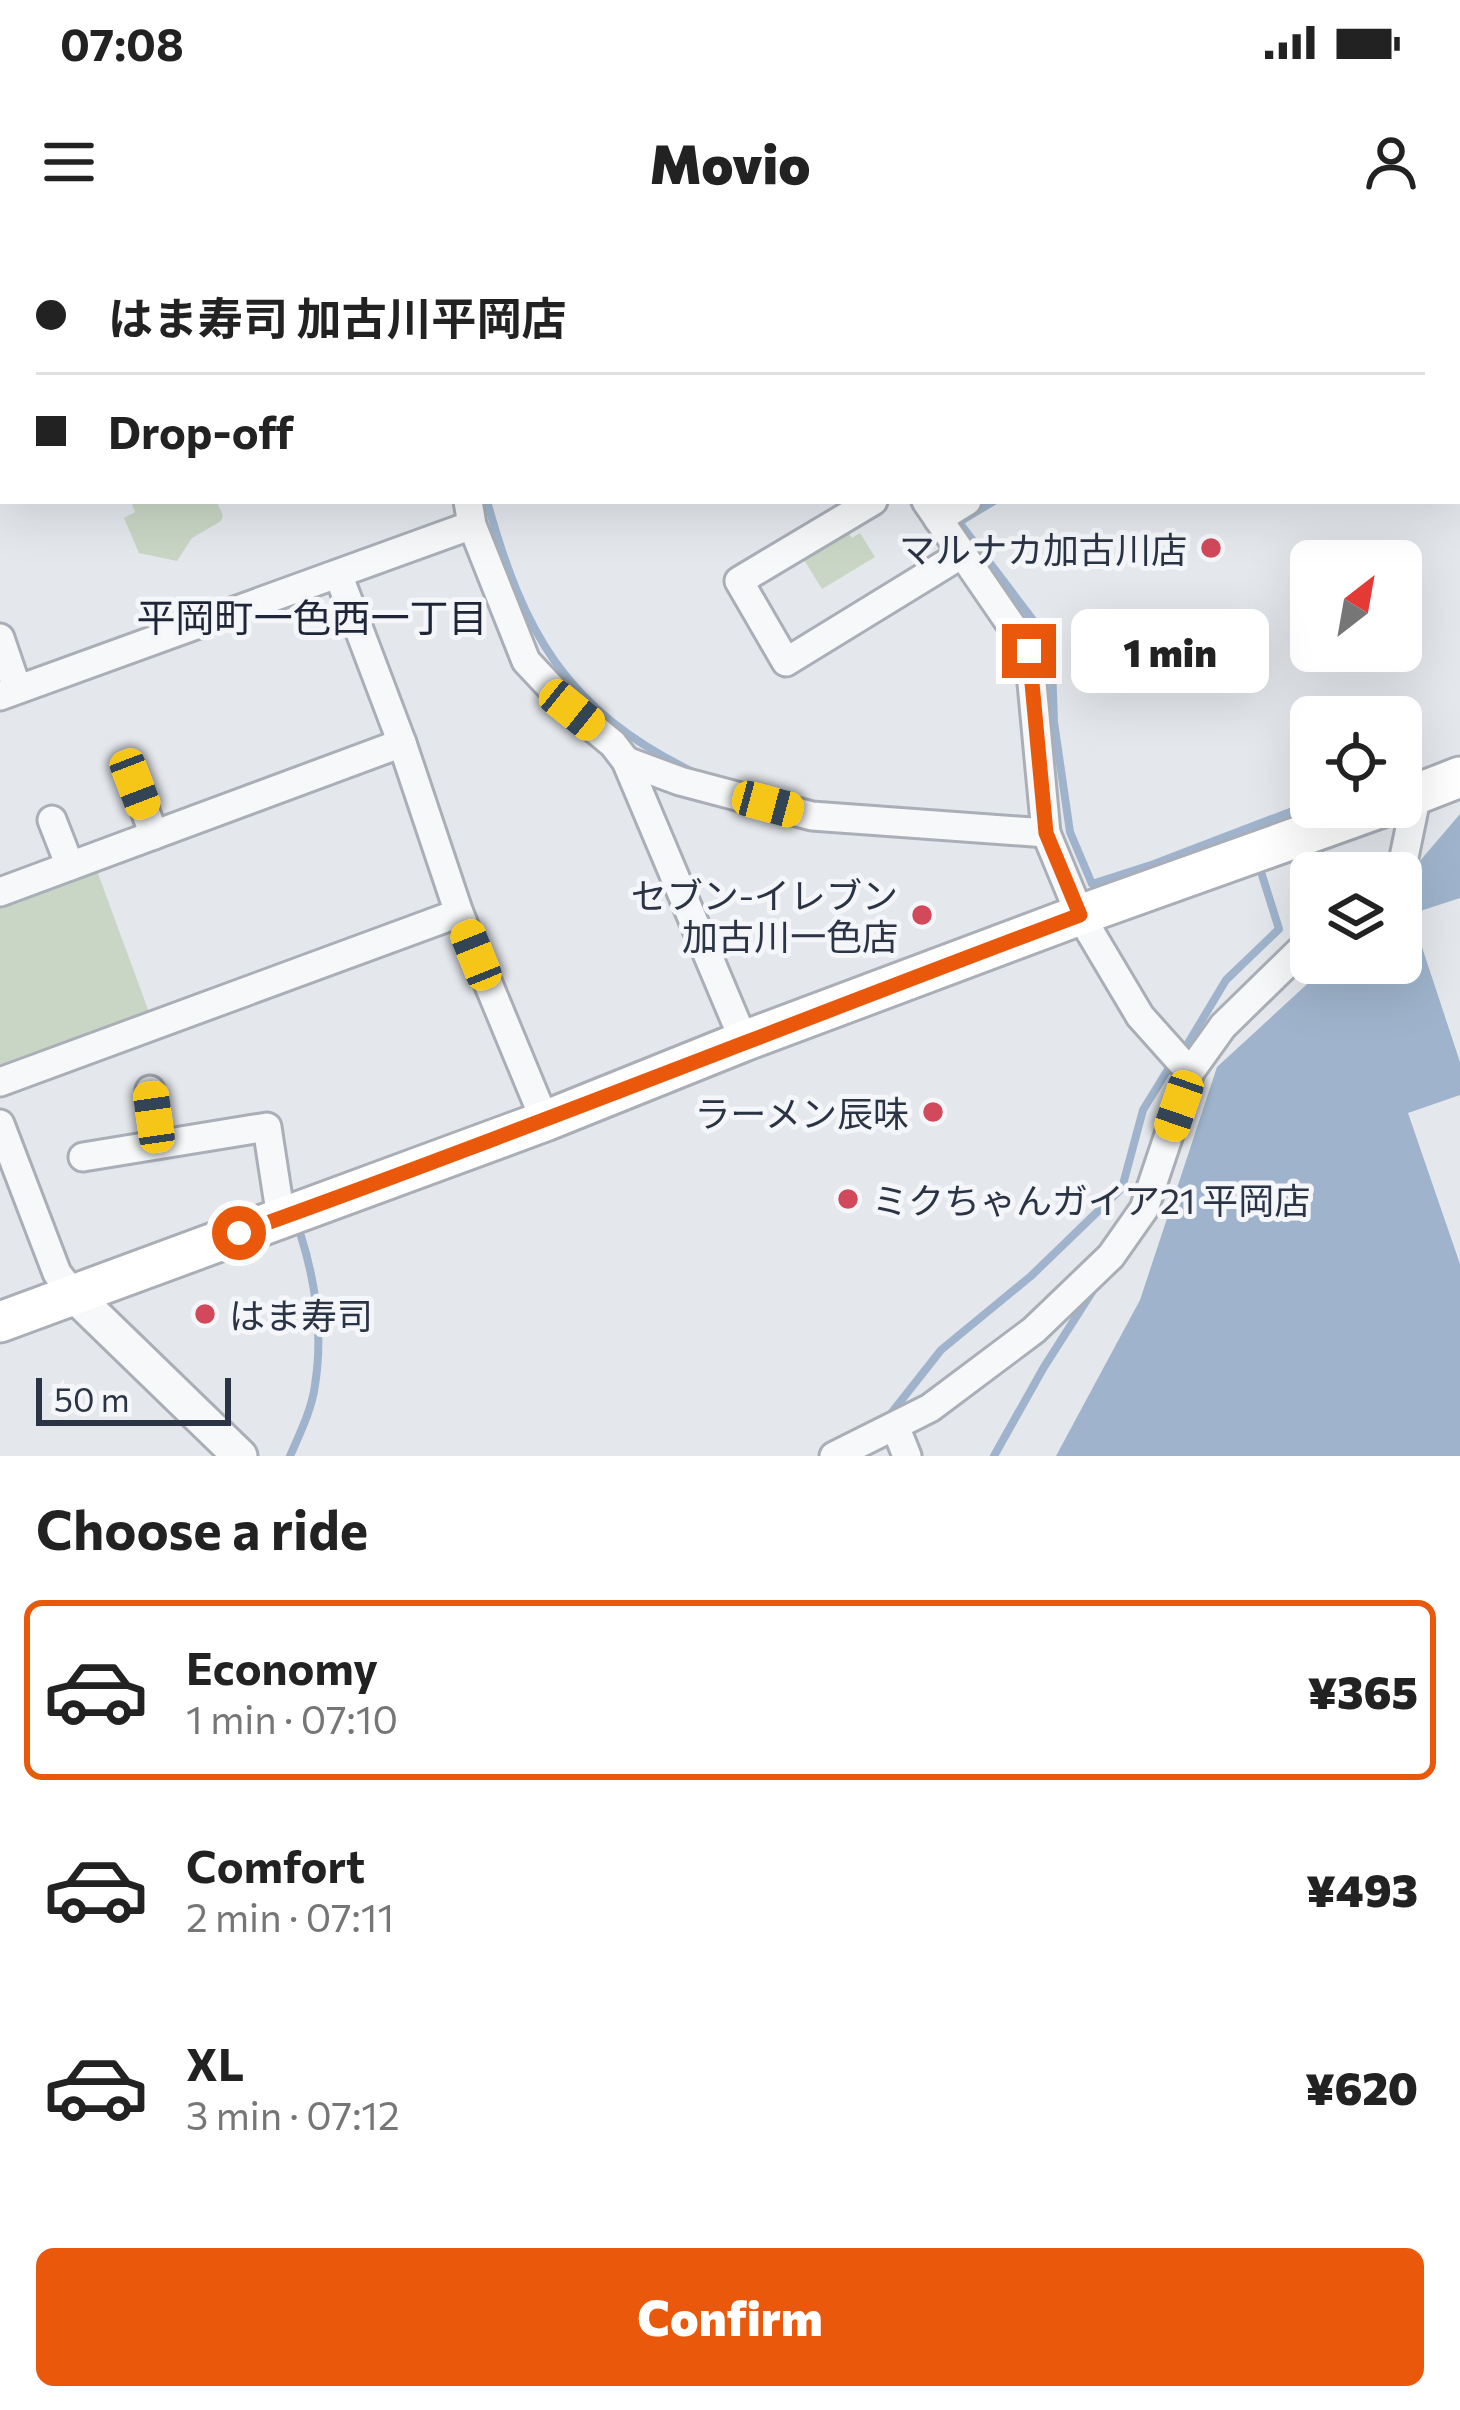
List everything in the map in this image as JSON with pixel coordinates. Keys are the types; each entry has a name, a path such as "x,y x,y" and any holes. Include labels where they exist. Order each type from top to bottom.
{"main road":[{"path":"1422,792 1460,777"},
{"path":"0,1322 1322,828"}],"street":[{"path":"868,504 739,581 786,662 962,554"},
{"path":"932,510 1029,651 1046,833 1080,915 1140,1016 1190,1072"},
{"path":"0,638 8,692 338,574 470,513 526,661 626,761 744,1041"},
{"path":"338,574 459,913 545,1120"},
{"path":"0,892 402,743"},
{"path":"626,761 680,781 812,815 1046,833"},
{"path":"135,784 154,835"},
{"path":"52,820 70,866"},
{"path":"0,1082 459,913"},
{"path":"834,1456 930,1408 1034,1330 1111,1256 1144,1209 1190,1072 1223,1026 1290,961"},
{"path":"150,1090 158,1144"},
{"path":"0,1124 57,1273 240,1456"},
{"path":"83,1156 267,1126 281,1218"},
{"path":"896,1426 908,1456"}],"green space":[{"path":"218,504 223,515 221,521 192,538 177,561 139,553 124,518 135,512 132,505"},
{"path":"846,529 852,538 860,533 875,557 822,589 801,555"},
{"path":"96,868 150,1015 8,1068 0,1064 0,904"}],"water":[{"path":"1460,814 1460,898 1422,910 1422,858"},
{"path":"1422,947 1460,1062 1460,1095 1408,1113 1460,1264 1460,1456 1056,1456 1140,1300 1217,1067 1307,984 1422,984"}],"waterway":[{"path":"488,504 516,590 555,662 611,721 691,771"},
{"path":"959,522 989,504"},
{"path":"955,517 1039,628 1052,666 1054,722 1070,832 1092,884 1290,812"},
{"path":"1184,1050 1226,980 1279,929 1262,875"},
{"path":"889,1416 941,1350 1031,1276 1122,1188 1143,1110 1167,1071"},
{"path":"290,1456 311,1403 318,1347 314,1291 301,1236"},
{"path":"994,1456 1092,1292"}],"place":[{"name":"マルナカ加古川店","path":"1211,548"},
{"name":"セブン-イレブン 加古川一色店","path":"922,915"},
{"name":"ラーメン辰味","path":"933,1112"},
{"name":"ミクちゃんガイア21 平岡店","path":"848,1199"},
{"name":"はま寿司","path":"205,1314"}],"district":[{"name":"平岡町一色西一丁目","path":"312,616"}],"route":[{"path":"239,1233 1080,915 1046,833 1029,651"}]}
